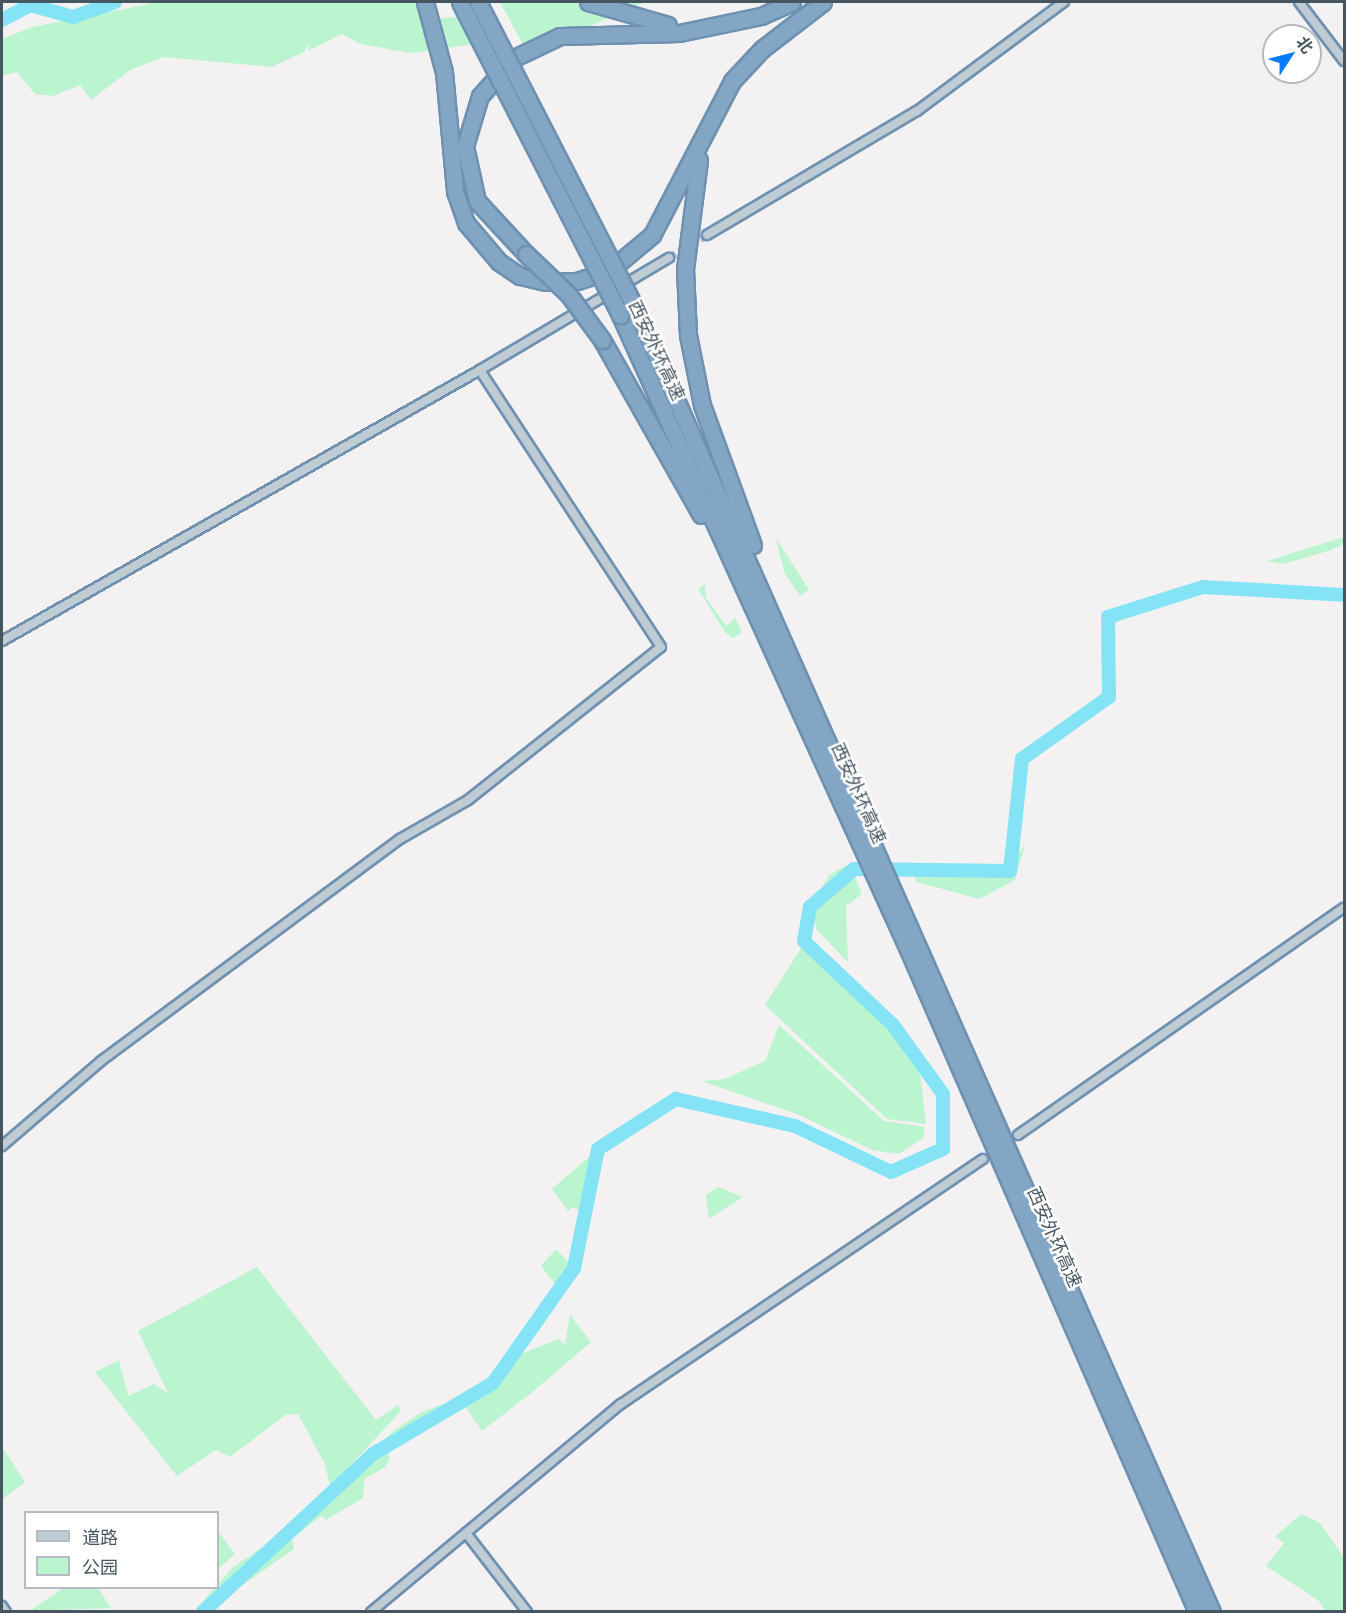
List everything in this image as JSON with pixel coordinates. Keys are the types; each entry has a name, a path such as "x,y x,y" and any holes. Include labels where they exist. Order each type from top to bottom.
{"highway":[{"path":"425,2 444,72 455,191 466,223 479,244 520,276 577,281 630,256 666,213 732,81 762,49 823,2"},
{"name":"西安外环高速","path":"460,2 620,315 803,699"},
{"name":"西安外环高速","path":"478,2 635,308 803,699 1212,1611"},
{"path":"792,2 732,23 679,33 560,36 514,58 492,79 468,120 467,169 477,201 526,254 569,295 602,340 648,416 803,699"},
{"path":"592,4 677,27 732,23"},
{"path":"715,112 690,211 688,335 702,405 803,699"},
{"name":"西安外环高速","path":"893,900 1197,1611"}],"street":[{"path":"707,235 916,111 1064,2"},
{"path":"1299,2 1344,62"},
{"path":"2,641 480,370 669,258"},
{"path":"2,1146 101,1061 400,839 468,800 661,647 480,370"},
{"path":"1018,1135 1344,908"},
{"path":"371,1611 621,1404 983,1159"},
{"path":"466,1533 526,1611"},
{"path":"2,1606 6,1611"}],"green space":[{"path":"159,2 419,2 425,21 460,16 475,44 411,53 360,44 342,34 308,51 309,43 304,52 272,67 164,57 130,70 91,100 80,85 53,96 35,94 17,72 2,76 2,39 32,27"},
{"path":"500,2 645,2 528,54"},
{"path":"1344,537 1344,544 1331,550 1284,564 1267,561"},
{"path":"776,538 809,590 800,596 784,572"},
{"path":"705,584 706,598 726,626 735,618 742,633 732,638 725,632 698,589"},
{"path":"1025,845 1015,880 979,899 917,882 909,866 955,876 987,876 1011,863"},
{"path":"849,864 862,894 846,906 848,962 816,929 813,905 829,875"},
{"path":"807,939 838,979 918,1054 926,1124 887,1119 765,1005"},
{"path":"779,1025 884,1121 925,1127 923,1138 899,1154 872,1150 799,1115 702,1081 724,1079 765,1061"},
{"path":"597,1150 583,1212 573,1207 568,1211 552,1189"},
{"path":"718,1187 743,1197 709,1219 706,1195"},
{"path":"556,1249 573,1267 561,1292 541,1266"},
{"path":"257,1267 376,1420 398,1405 401,1411 330,1487 325,1464 298,1414 285,1415 230,1457 216,1450 177,1476 95,1372 119,1360 128,1396 154,1384 168,1393 138,1331"},
{"path":"570,1315 591,1342 530,1394 482,1431 465,1406 406,1431 387,1449 390,1459 385,1467 364,1479 363,1498 326,1520 321,1516 292,1539 294,1549 206,1611 194,1611 213,1589 219,1589 219,1583 232,1568 325,1504 393,1431 422,1412 488,1387 521,1354 559,1339 565,1345"},
{"path":"2,1447 25,1482 2,1500"},
{"path":"1301,1514 1320,1523 1344,1558 1344,1611 1325,1611 1319,1601 1266,1566 1284,1543 1275,1537"},
{"path":"219,1532 235,1554 219,1568"},
{"path":"62,1589 99,1589 111,1608 30,1611"}],"waterway":[{"path":"2,20 30,5 73,17 115,2"},
{"path":"203,1612 373,1454 493,1383 574,1268 598,1149 676,1099 795,1126 891,1172 943,1149 943,1094 893,1025 804,941 810,907 854,869 1010,871 1022,759 1109,697 1108,617 1203,587 1344,595"}],"tunnel":[{"path":"669,258 707,235"}]}
